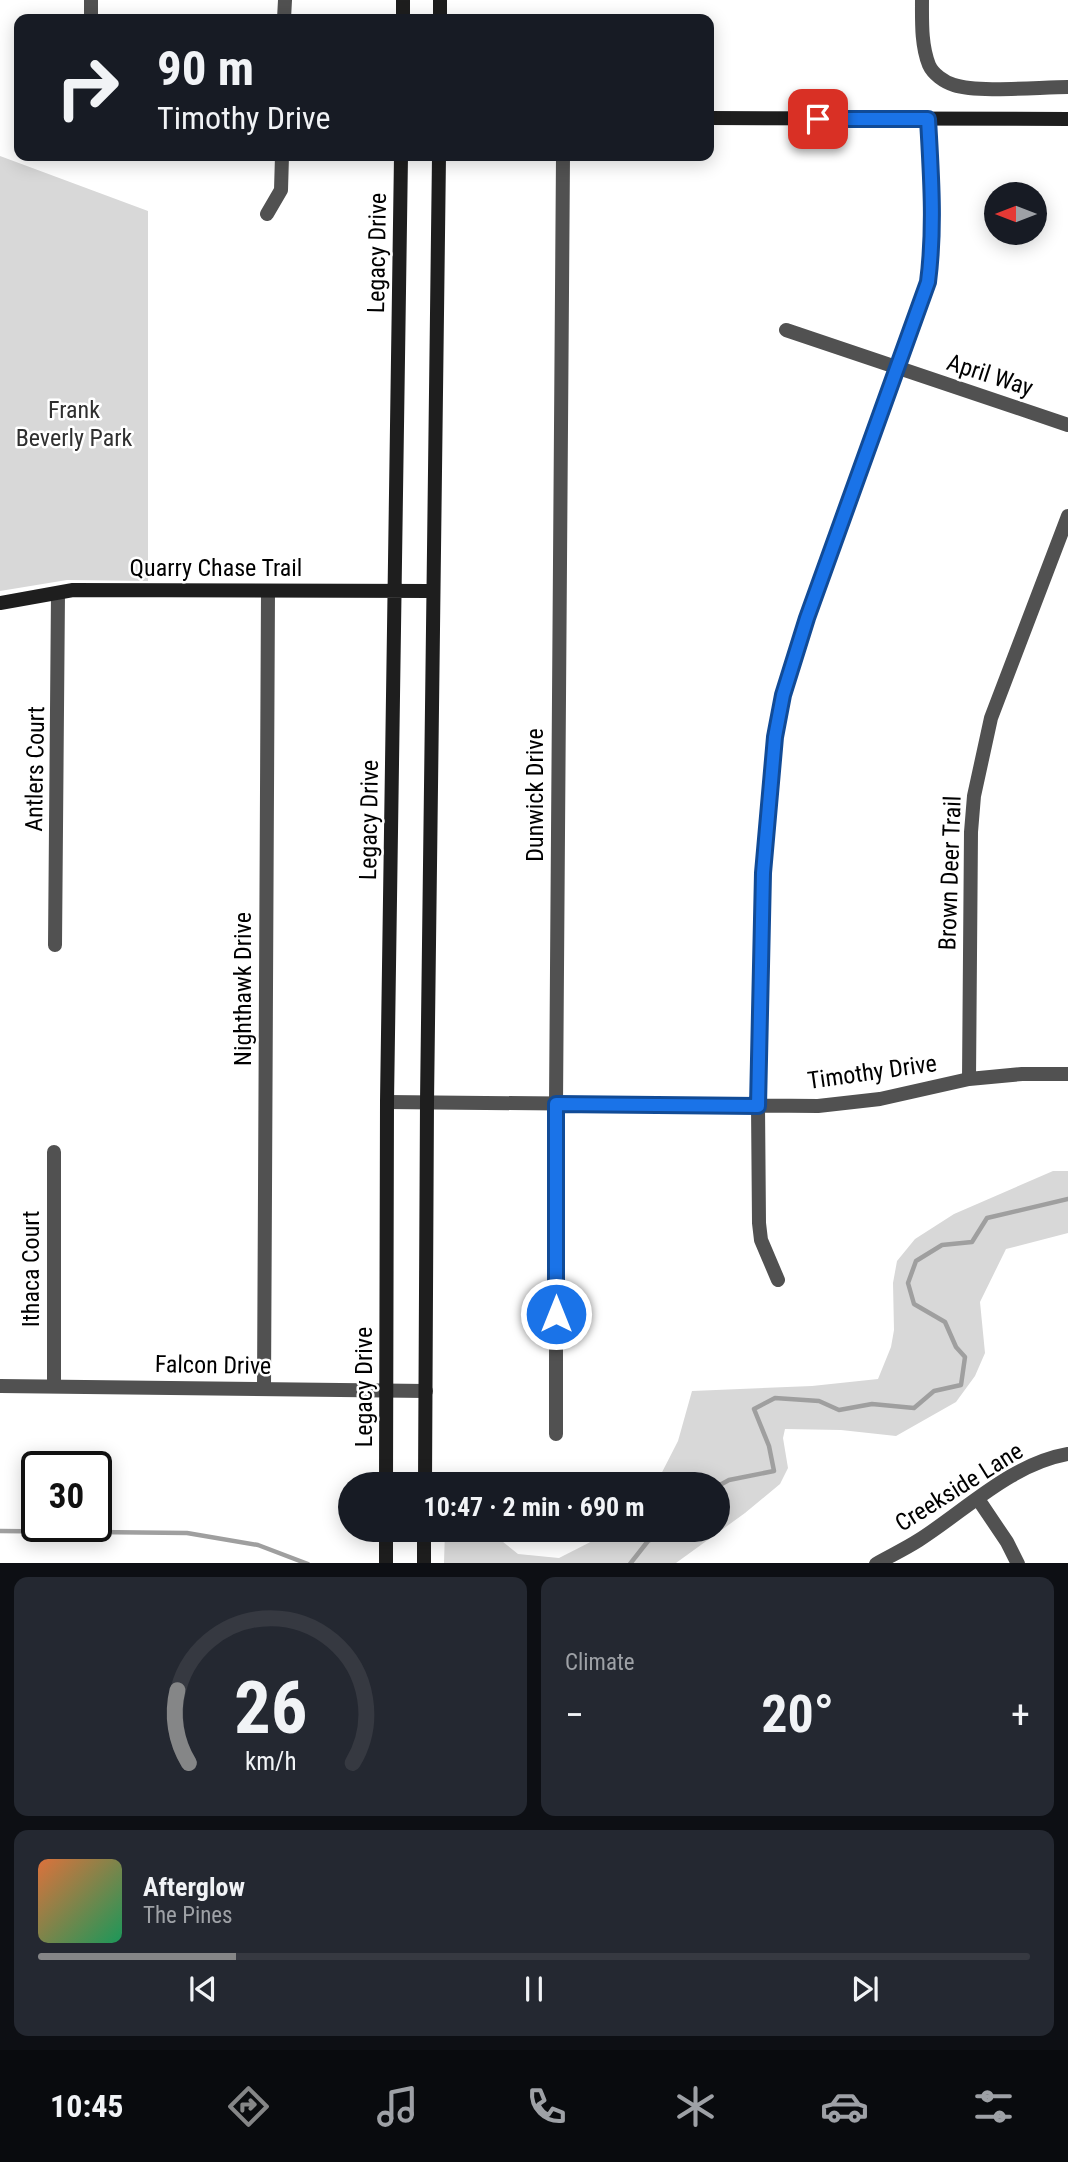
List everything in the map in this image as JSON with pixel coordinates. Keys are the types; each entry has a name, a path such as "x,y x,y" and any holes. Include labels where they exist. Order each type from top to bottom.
{"main road":[{"path":"714,118 1068,119"},
{"name":"Legacy Drive","path":"386,1472 387,1102 401,161"},
{"path":"425,1472 432,591 439,161"},
{"name":"Quarry Chase Trail","path":"0,603 86,590 432,591"},
{"path":"386,1542 386,1563"},
{"path":"424,1542 424,1563"}],"street":[{"path":"922,0 922,30 930,65 937,76 954,85 1068,87"},
{"path":"778,1280 761,1240 759,1223 758,1106 763,873 775,737 783,695 807,618 928,282 933,225 928,119"},
{"path":"267,214 281,190 282,161"},
{"name":"Dunwick Drive","path":"556,1434 563,161"},
{"name":"April Way","path":"786,330 1068,425"},
{"name":"Brown Deer Trail","path":"969,1079 971,832 974,796 991,718 1068,516"},
{"name":"Nighthawk Drive","path":"264,1388 268,591"},
{"name":"Antlers Court","path":"55,945 58,593"},
{"name":"Timothy Drive","path":"387,1102 758,1106 845,1104 932,1089 969,1079 1022,1074 1068,1074"},
{"name":"Ithaca Court","path":"54,1152 54,1386"},
{"name":"Falcon Drive","path":"0,1386 426,1391"},
{"name":"Creekside Lane","path":"876,1563 917,1542 1030,1466 1051,1457 1068,1454"},
{"path":"978,1499 1018,1563"}],"green space":[{"name":"Frank Beverly Park","path":"0,156 148,211 148,581 67,580 0,591"},
{"path":"1053,1171 1068,1171 1068,1233 1006,1249 980,1302 985,1353 975,1376 956,1402 896,1436 841,1430 785,1429 783,1438 788,1468 780,1484 730,1524 730,1472 662,1472 678,1441 692,1391 812,1386 878,1379 891,1347 894,1330 893,1283 897,1261 915,1239 954,1214"},
{"path":"445,1542 503,1542 518,1554 559,1558 590,1542 705,1542 676,1563 444,1563"}],"waterway":[{"path":"730,1480 774,1471 769,1446 754,1409 775,1398 819,1401 839,1410 872,1404 914,1408 934,1391 961,1385 965,1357 956,1347 945,1322 914,1304 908,1283 916,1261 942,1245 972,1242 987,1218 1068,1199"},
{"path":"0,1531 187,1533 258,1545 305,1563"},
{"path":"631,1563 647,1542"}],"route":[{"path":"556,1314 556,1104 758,1106 763,873 775,737 783,695 807,618 928,282 932,250 928,119 818,119"}]}
